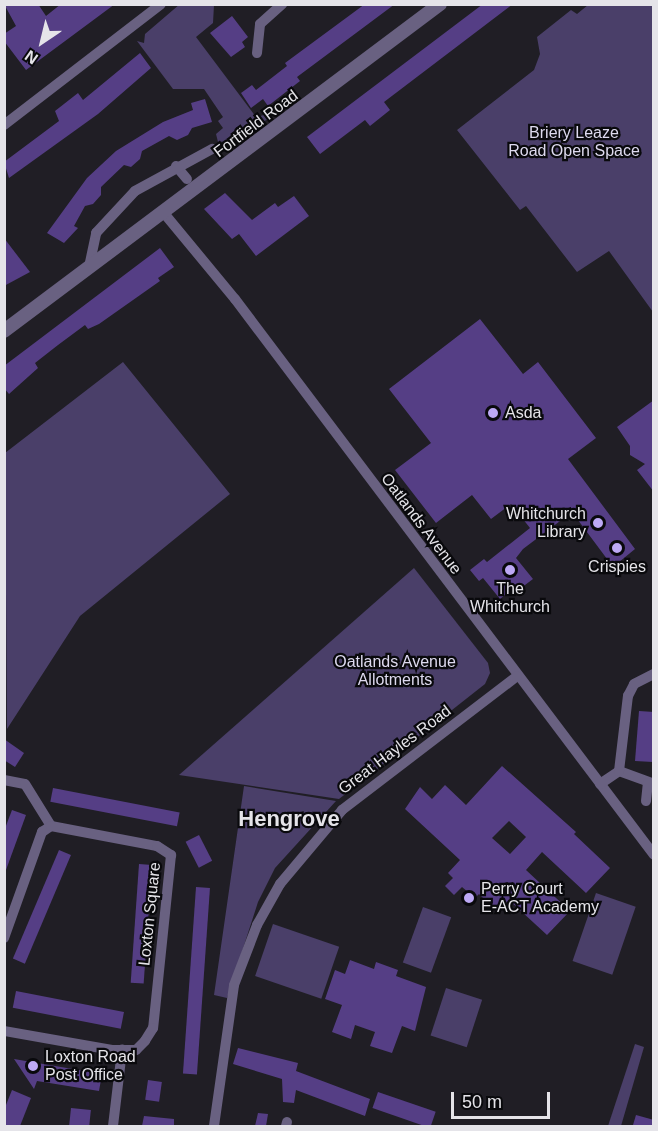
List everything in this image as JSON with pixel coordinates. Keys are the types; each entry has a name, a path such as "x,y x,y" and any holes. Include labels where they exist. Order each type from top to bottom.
{"street":[{"path":"4,125 161,4"},
{"path":"257,53 260,24 282,4"},
{"name":"Fortfield Road","path":"4,331 163,212 236,161 440,4"},
{"name":"Fortfield Road","path":"89,267 96,233 135,191 176,166 212,149"},
{"path":"176,166 188,179"},
{"name":"Oatlands Avenue","path":"163,212 235,299 654,855"},
{"path":"600,784 619,771 628,696 634,684 654,674"},
{"name":"Great Hayles Road","path":"213,1126 234,985 257,925 280,884 342,810 517,676"},
{"path":"619,771 651,784 646,801"},
{"path":"4,780 25,784 51,826 42,832 4,938"},
{"name":"Loxton Square","path":"51,826 157,846 171,855 153,1028 136,1050 122,1050"},
{"path":"4,1031 122,1050 113,1126"}],"green space":[{"path":"180,4 214,5 213,23 196,37 256,117 268,114 271,117 263,122 255,120 252,128 255,130 242,140 218,142 216,134 223,128 218,121 223,117 204,89 173,89 137,41 144,43 145,34"},
{"name":"Briery Leaze Road Open Space","path":"588,5 653,5 653,312 609,251 577,272 526,206 520,210 457,130 534,70 540,54 537,37 571,10 577,14"},
{"path":"123,362 230,494 80,616 7,729 5,453"},
{"name":"Oatlands Avenue Allotments","path":"414,568 488,663 490,673 485,684 339,799 179,775"},
{"path":"244,786 336,801 275,868 258,902 227,998 214,995"},
{"path":"596,893 636,907 612,975 573,961"},
{"path":"423,907 451,917 431,973 403,962"},
{"path":"273,924 339,947 321,999 255,976"},
{"path":"446,988 482,1000 467,1047 431,1036"},
{"path":"635,1044 644,1047 621,1126 608,1126"}],"building":[{"path":"4,4 38,4 46,16 61,4 115,4 26,70 4,41 4,34 16,26"},
{"path":"365,4 395,4 297,77 300,81 268,106 263,99 251,108 241,93 252,85 256,90 287,66 285,63"},
{"path":"483,4 513,4 384,102 390,110 370,126 365,120 320,154 307,137"},
{"path":"232,16 248,37 242,42 245,47 231,57 210,33"},
{"path":"140,53 151,68 98,114 9,178 4,162 59,121 55,111 78,93 83,100"},
{"path":"205,99 212,122 192,128 188,135 177,140 169,136 142,151 140,159 131,167 124,165 101,187 101,195 93,204 85,206 74,226 78,228 64,243 47,233 87,178 116,151 163,122 193,110 191,103"},
{"path":"225,193 252,220 275,203 278,207 294,196 309,216 256,256 239,234 232,239 204,209"},
{"path":"4,238 30,272 4,286"},
{"path":"160,248 174,267 158,278 160,281 99,324 88,329 85,325 58,345 35,363 38,368 9,394 4,388 4,366"},
{"name":"Asda","path":"480,319 523,374 538,362 596,438 568,459 635,549 613,567 572,512 523,549 516,558 533,579 521,588 518,584 500,599 483,578 479,581 470,570 484,559 487,562 530,528 511,504 491,519 472,495 436,523 395,470 431,443 389,389"},
{"path":"654,400 654,492 637,470 645,464 630,455 630,446 617,427"},
{"path":"639,711 654,712 653,762 635,761"},
{"path":"4,739 24,753 15,767 4,760"},
{"path":"502,766 576,832 574,834 610,868 586,893 542,852 526,870 570,911 547,935 509,900 497,912 479,894 475,898 462,887 454,895 445,886 453,878 448,873 460,860 405,809 420,787 432,799 445,785 466,805","holes":["509,821 526,837 510,854 492,838"]},
{"path":"53,788 180,813 177,826 50,802"},
{"path":"12,810 26,815 6,870 4,831"},
{"path":"199,835 212,861 199,868 186,842"},
{"path":"59,850 71,855 25,964 13,959"},
{"path":"139,864 152,865 144,984 131,983"},
{"path":"196,887 210,888 197,1075 183,1074"},
{"path":"350,960 374,969 376,962 398,970 396,976 426,987 415,1031 402,1026 392,1053 370,1046 375,1032 355,1025 351,1039 332,1032 342,1005 325,999 335,970 345,974"},
{"path":"16,991 124,1012 121,1029 13,1008"},
{"path":"238,1048 298,1063 296,1071 370,1099 365,1116 296,1090 294,1103 283,1102 282,1079 233,1064"},
{"path":"14,1059 102,1074 99,1091 37,1081 34,1089"},
{"path":"148,1080 162,1082 159,1102 145,1100"},
{"path":"12,1090 31,1098 20,1126 4,1126 4,1110"},
{"path":"378,1092 436,1112 431,1126 425,1126 372,1108"},
{"path":"71,1108 91,1110 89,1126 69,1126"},
{"path":"258,1113 268,1114 266,1126 255,1126"},
{"path":"636,1115 654,1120 654,1126 633,1125"},
{"path":"144,1116 174,1119 174,1126 142,1126"}],"place":[{"name":"Asda","path":"493,413"},
{"name":"Whitchurch Library","path":"598,523"},
{"name":"Crispies","path":"617,548"},
{"name":"The Whitchurch","path":"510,570"},
{"name":"Perry Court E-ACT Academy","path":"469,898"},
{"name":"Loxton Road Post Office","path":"33,1066"}],"district":[{"name":"Hengrove","path":"289,819"}]}
